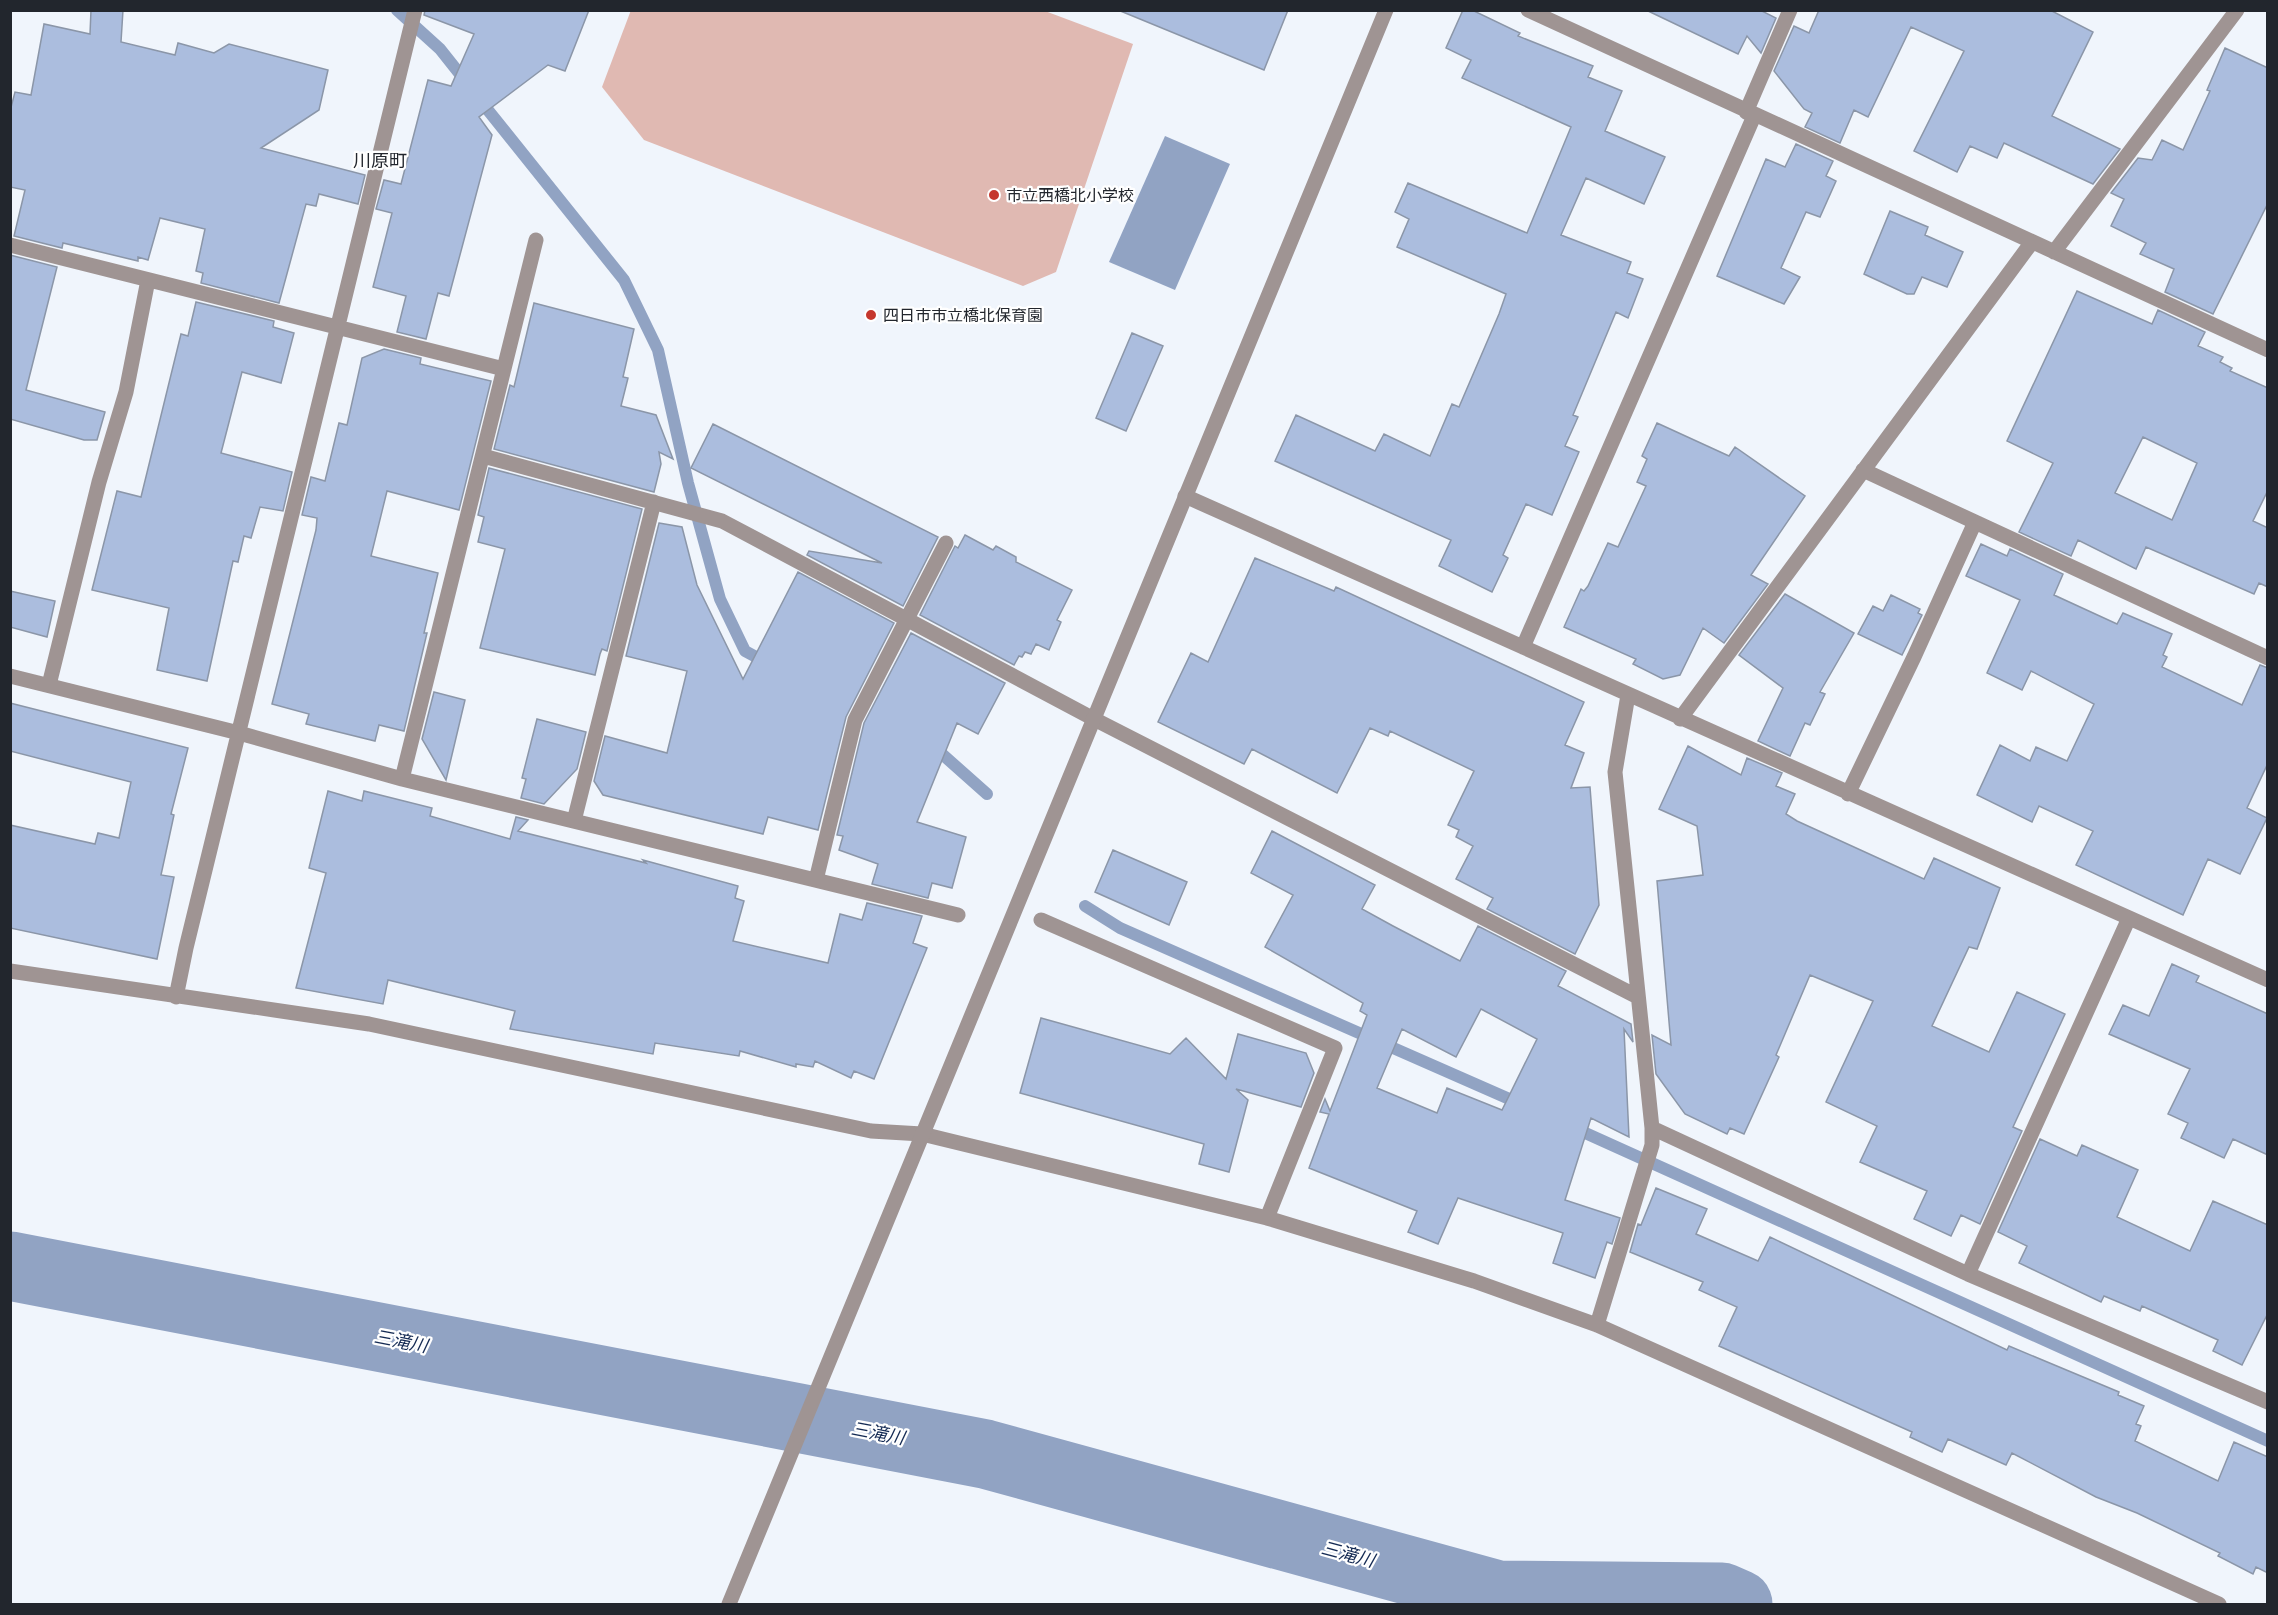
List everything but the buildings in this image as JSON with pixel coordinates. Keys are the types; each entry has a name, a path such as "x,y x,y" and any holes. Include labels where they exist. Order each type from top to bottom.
{"street":[{"path":"176,997 336,326 415,10"},
{"path":"729,1605 914,1150 1019,904 1092,718 1386,10"},
{"path":"1528,10 1750,114 2268,350"},
{"path":"1523,647 1750,114 1790,10"},
{"path":"2054,252 2237,10"},
{"path":"402,779 536,240"},
{"path":"1680,719 2032,242"},
{"path":"10,245 504,369"},
{"path":"49,685 99,482 126,392 148,280"},
{"path":"483,456 723,521 1092,718 1638,997"},
{"path":"1863,470 2268,658"},
{"path":"1185,496 2268,980"},
{"path":"574,821 654,502"},
{"path":"1848,794 1934,616 1975,522"},
{"path":"816,880 855,720 946,543"},
{"path":"10,676 239,733 402,779 958,915"},
{"path":"1597,1325 1652,1145 1615,772 1628,695"},
{"path":"1968,1274 2129,918"},
{"path":"1041,920 1335,1048 1267,1218"},
{"path":"10,971 369,1024 871,1131 922,1134 1267,1218 1474,1281 1597,1325 2219,1605"},
{"path":"1652,1128 1968,1274 2268,1402"}],"shaded area":[{"path":"631,10 1045,11 1133,44 1056,272 1023,286 644,140 602,87"}],"water":[{"path":"1165,136 1230,164 1175,290 1109,262"}],"waterway":[{"path":"397,10 440,49 467,83"},
{"path":"479,99 624,280 658,350 688,483 720,599 745,651 769,664"},
{"path":"933,746 987,794"},
{"path":"1085,906 1120,928 1523,1105"},
{"path":"1572,1127 2268,1441"},
{"name":"三滝川","path":"10,1266 985,1454 1498,1595 1722,1597 1738,1604"}],"place":[{"name":"市立西橋北小学校","path":"994,195"},
{"name":"四日市市立橋北保育園","path":"871,315"}],"district":[{"name":"川原町","path":"380,160"}]}
